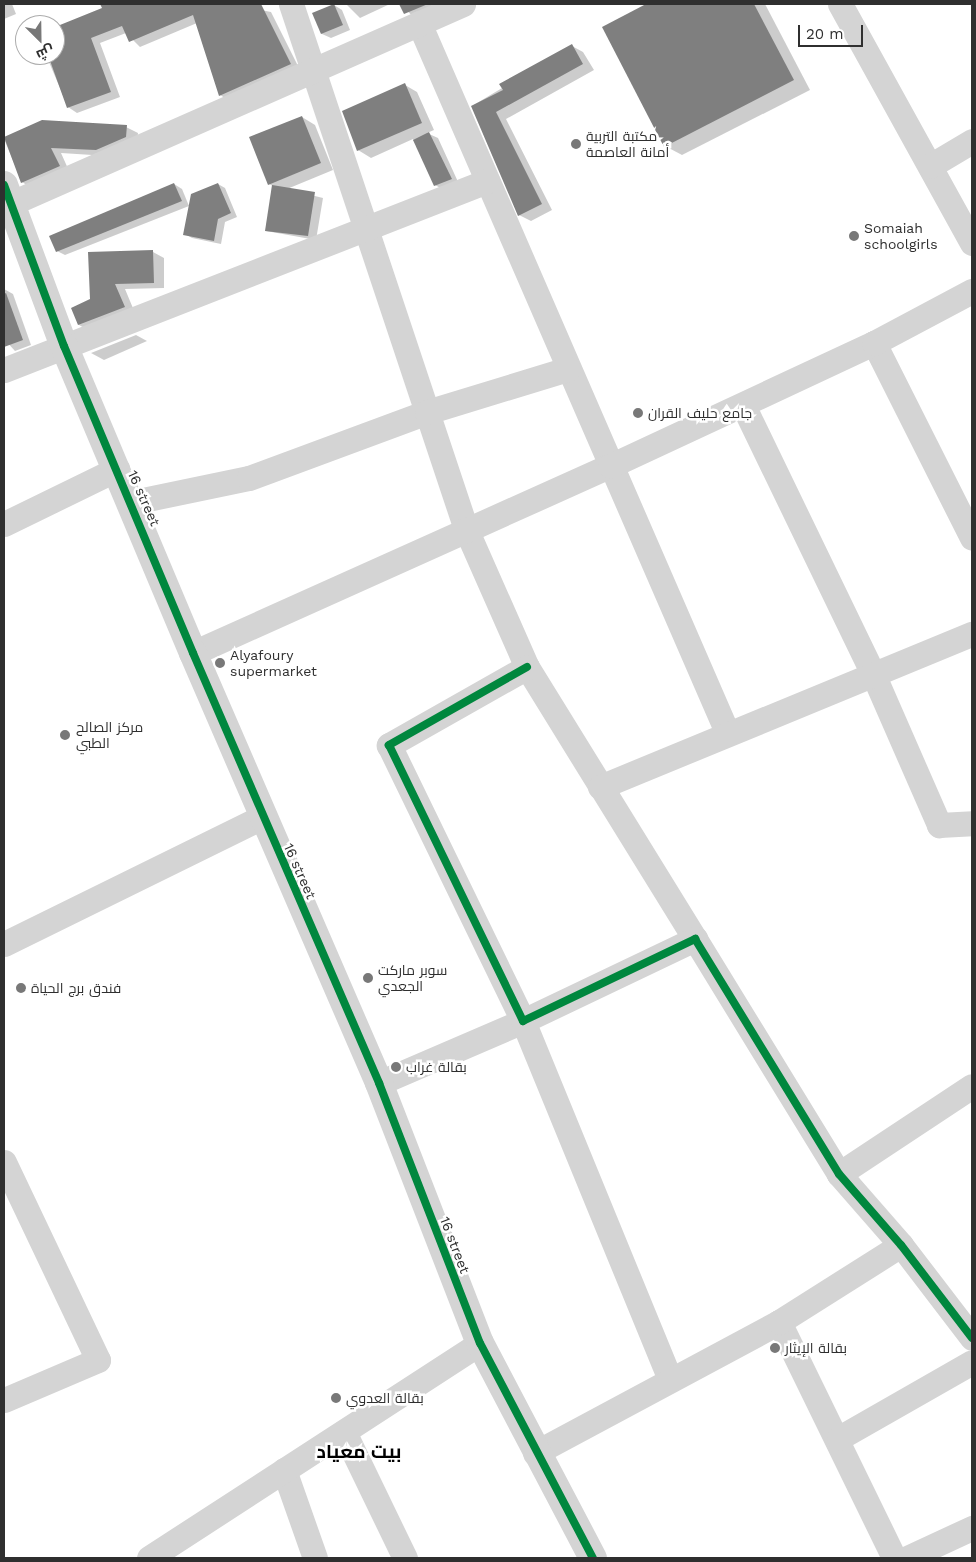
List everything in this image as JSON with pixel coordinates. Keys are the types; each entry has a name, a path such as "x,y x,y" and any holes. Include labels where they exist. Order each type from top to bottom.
{"street":[{"path":"291,4 315,69 466,529 527,667 839,1174 901,1245 972,1338"},
{"path":"8,194 315,69 462,4"},
{"path":"840,4 972,243"},
{"path":"419,23 726,732"},
{"path":"930,166 972,140"},
{"path":"4,370 365,226 487,181"},
{"name":"16 street","path":"8,194 64,346 133,502 193,653 262,817 379,1084 480,1343 535,1453 592,1558"},
{"path":"193,653 743,405 874,343 972,291"},
{"path":"874,343 972,538"},
{"path":"133,502 249,478 427,412 568,369"},
{"path":"743,405 874,676 939,825 972,823"},
{"path":"4,524 118,469"},
{"path":"600,787 726,732 874,676 972,634"},
{"path":"527,667 389,745 522,1021 670,1380"},
{"path":"4,944 262,817"},
{"path":"379,1084 522,1021 695,939"},
{"path":"839,1174 972,1086"},
{"path":"4,1162 98,1360 4,1400"},
{"path":"535,1453 779,1322 901,1245"},
{"path":"779,1322 839,1438 894,1558"},
{"path":"149,1558 480,1343"},
{"path":"839,1438 972,1362"},
{"path":"344,1432 405,1558"},
{"path":"284,1470 315,1558"},
{"path":"907,1558 972,1528"}],"building":[{"path":"100,4 261,4 291,64 219,96 193,15 129,42 122,26 91,38 111,92 67,108 52,65 65,65 65,23 102,8"},
{"path":"334,4 343,25 321,34 312,13"},
{"path":"399,4 428,4 404,14"},
{"path":"646,4 754,4 794,80 664,147 602,27"},
{"path":"572,44 583,64 496,112 542,204 518,216 471,106 503,90 499,84"},
{"path":"405,83 422,123 357,151 342,111"},
{"path":"302,116 321,163 268,185 249,137"},
{"path":"42,120 127,125 126,137 96,150 51,148 60,166 21,183 4,137"},
{"path":"429,132 452,179 434,186 413,140"},
{"path":"174,183 182,201 56,252 49,236"},
{"path":"218,183 231,213 218,219 214,241 183,235 191,194"},
{"path":"272,185 315,192 308,236 265,231"},
{"path":"153,250 154,283 115,284 125,307 78,325 71,308 90,299 88,252"},
{"path":"6,293 23,340 4,347 4,294"}],"cycle path":[{"path":"4,185 64,346 193,653 379,1083 480,1343 593,1558"},
{"path":"527,667 389,745 523,1021 695,939 839,1174 901,1245 972,1338"}],"place":[{"name":"مكتبة التربية أمانة العاصمة","path":"576,144"},
{"name":"Somaiah schoolgirls","path":"854,236"},
{"name":"جامع حليف القران","path":"638,413"},
{"name":"Alyafoury supermarket","path":"220,663"},
{"name":"مركز الصالح الطبي","path":"65,735"},
{"name":"سوبر ماركت الجعدي","path":"368,978"},
{"name":"فندق برج الحياة","path":"21,988"},
{"name":"بقالة غراب","path":"396,1067"},
{"name":"بقالة الإيثار","path":"775,1348"},
{"name":"بقالة العدوي","path":"336,1398"}],"district":[{"name":"بيت معياد","path":"359,1452"}]}
